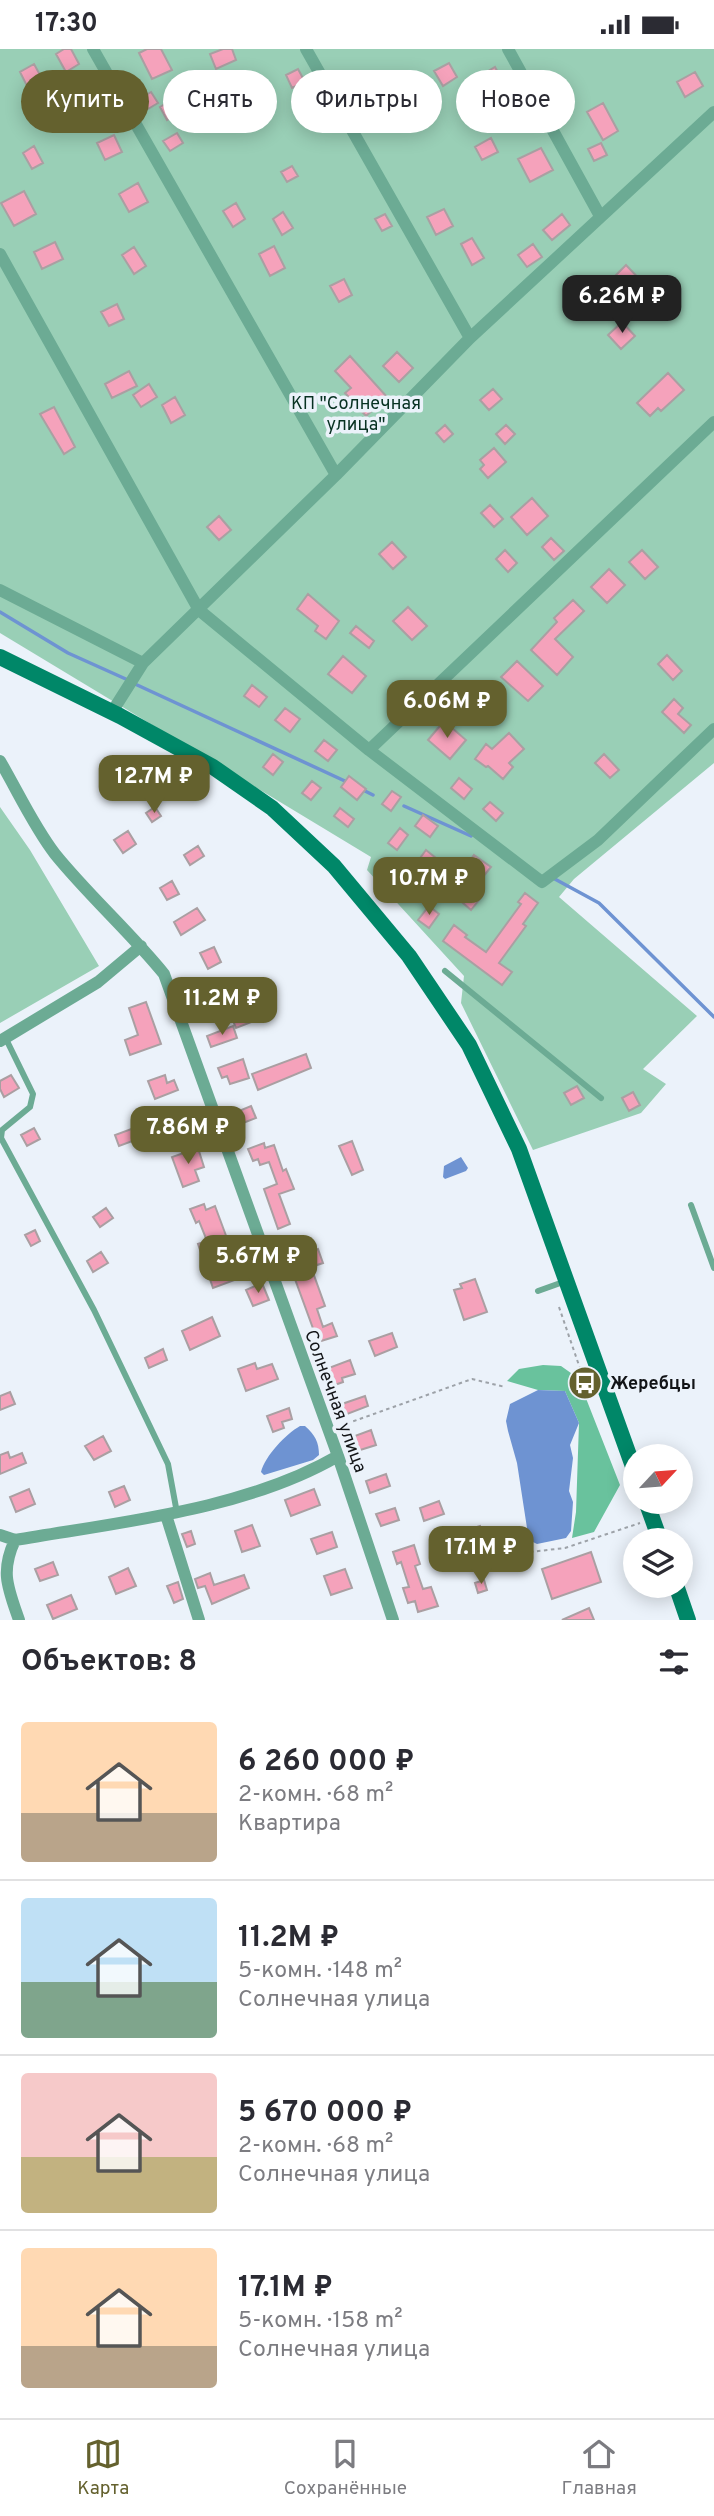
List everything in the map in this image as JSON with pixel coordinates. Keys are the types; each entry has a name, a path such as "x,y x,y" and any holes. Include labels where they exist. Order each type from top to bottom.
{"main road":[{"path":"0,657 112,712 212,767 272,808 334,866 409,956 469,1045 519,1149 625,1444"},
{"path":"651,1514 656,1528"},
{"path":"680,1598 688,1620"}],"street":[{"path":"93,49 336,475"},
{"path":"306,49 470,338"},
{"path":"508,49 600,216"},
{"path":"112,712 143,663 336,475 470,338 714,112"},
{"path":"0,254 199,610 369,750 542,882 598,840 714,729"},
{"path":"369,750 714,422"},
{"path":"0,590 143,663"},
{"name":"Солнечная улица","path":"0,761 54,852 121,928 141,946 163,974 329,1429 393,1620"},
{"path":"3,1040 98,982 141,946"},
{"path":"0,1535 15,1540 198,1509 309,1472 338,1455"},
{"path":"171,1514 199,1620"},
{"path":"15,1540 5,1556 4,1574 19,1620"}],"lane":[{"path":"445,971 601,1098"},
{"path":"3,1040 33,1094 30,1107 2,1129 1,1138 94,1310 168,1464 171,1514"},
{"path":"691,1205 714,1268"},
{"path":"538,1291 566,1281"}],"path":[{"path":"559,1307 585,1383"},
{"path":"329,1429 472,1379 505,1387"},
{"path":"530,1552 565,1548 652,1518"}],"green space":[{"name":"КП \"Солнечная улица\"","path":"0,49 714,49 714,763 574,879 559,897 697,1016 643,1069 666,1084 641,1113 533,1150 461,1003 464,976 367,870 371,857 0,633"},
{"path":"0,807 30,850 99,966 0,1023"},
{"path":"543,1365 561,1366 578,1378 620,1485 594,1532 572,1538 576,1512 579,1423 565,1391 538,1390 507,1381 519,1369"}],"water":[{"path":"461,1157 468,1168 466,1171 445,1179 444,1166"},
{"path":"538,1390 565,1391 579,1423 570,1445 573,1458 569,1491 573,1502 571,1531 566,1538 537,1544 533,1542 527,1528 517,1463 506,1421 510,1404"},
{"path":"300,1426 305,1426 314,1436 319,1455 313,1460 264,1475 261,1472 271,1453"}],"building":[{"path":"64,49 71,49 79,64 65,70 56,54"},
{"path":"147,49 161,49 172,70 163,70 163,74 152,79 139,53"},
{"path":"232,49 236,60 216,69 210,54"},
{"path":"449,63 456,78 443,86 442,70 436,70"},
{"path":"34,64 37,70 24,70"},
{"path":"291,72 291,86 286,75"},
{"path":"695,72 703,86 685,97 677,82"},
{"path":"151,92 158,103 149,108"},
{"path":"603,103 618,131 603,140 587,112"},
{"path":"177,133 183,143 170,151 163,141"},
{"path":"114,135 122,152 105,160 97,143"},
{"path":"491,138 498,152 482,160 475,147"},
{"path":"601,143 607,155 594,161 588,149"},
{"path":"34,146 43,163 32,169 23,153"},
{"path":"541,148 553,170 530,182 518,159"},
{"path":"292,166 298,176 287,182 281,172"},
{"path":"138,183 148,202 129,212 119,194"},
{"path":"24,191 36,214 14,226 1,203"},
{"path":"236,203 245,219 233,227 223,211"},
{"path":"444,209 453,226 436,235 427,217"},
{"path":"283,212 293,228 282,235 273,219"},
{"path":"385,214 392,226 382,231 375,219"},
{"path":"562,214 570,225 552,240 543,230"},
{"path":"472,238 484,258 472,265 461,244"},
{"path":"55,242 63,259 42,269 34,252"},
{"path":"533,244 542,257 527,267 518,255"},
{"path":"274,246 285,268 270,276 259,254"},
{"path":"134,247 146,266 134,274 122,255"},
{"path":"626,265 647,287 634,300 613,278"},
{"path":"344,279 352,295 339,302 330,286"},
{"path":"117,304 124,319 109,326 101,312"},
{"path":"622,322 635,336 621,349 608,335"},
{"path":"397,352 413,368 399,382 383,366"},
{"path":"350,356 387,397 366,416 345,393 351,388 335,371"},
{"path":"129,371 137,386 112,398 105,384"},
{"path":"668,373 684,390 661,411 658,408 650,416 637,403"},
{"path":"149,384 157,397 141,407 133,395"},
{"path":"493,389 502,399 489,410 480,400"},
{"path":"175,397 185,415 171,423 162,405"},
{"path":"54,407 75,447 64,454 40,414"},
{"path":"445,425 453,434 444,442 436,433"},
{"path":"506,425 515,434 505,444 496,434"},
{"path":"494,448 506,462 488,478 480,469 484,465 480,460"},
{"path":"532,498 548,516 527,535 511,517"},
{"path":"490,505 503,519 494,527 481,513"},
{"path":"219,516 231,530 219,540 207,527"},
{"path":"551,538 564,551 554,560 542,547"},
{"path":"392,542 406,557 393,569 379,554"},
{"path":"505,550 517,563 508,572 496,559"},
{"path":"642,550 658,567 645,579 629,562"},
{"path":"609,569 625,585 607,603 591,587"},
{"path":"308,594 339,621 326,639 315,631 318,626 297,609"},
{"path":"573,600 584,611 555,639 573,657 557,675 531,650 557,622 554,618"},
{"path":"408,607 427,626 412,640 393,621"},
{"path":"356,626 374,641 369,648 350,633"},
{"path":"667,655 682,671 673,680 658,664"},
{"path":"343,656 366,676 352,693 328,674"},
{"path":"517,661 543,686 528,701 501,677"},
{"path":"252,685 267,697 259,707 244,696"},
{"path":"471,692 484,705 476,712 464,699"},
{"path":"674,699 683,708 678,714 691,725 684,733 662,712"},
{"path":"285,708 300,719 290,732 275,720"},
{"path":"444,721 466,740 450,759 428,740"},
{"path":"509,733 524,749 509,763 513,767 503,779 475,759 486,744 492,749"},
{"path":"324,740 337,750 328,761 315,751"},
{"path":"273,754 283,762 273,775 263,767"},
{"path":"604,754 619,770 610,778 595,763"},
{"path":"349,776 366,789 357,800 341,787"},
{"path":"459,778 472,789 464,799 451,788"},
{"path":"312,781 321,788 311,800 302,793"},
{"path":"392,791 401,797 391,811 382,804"},
{"path":"490,802 503,813 496,821 483,809"},
{"path":"155,807 161,816 152,822 146,813"},
{"path":"340,808 354,819 348,827 334,816"},
{"path":"423,815 438,826 430,837 415,826"},
{"path":"400,828 408,835 397,850 388,843"},
{"path":"128,831 136,844 123,853 114,840"},
{"path":"198,846 204,856 190,865 184,855"},
{"path":"426,850 457,875 446,889 415,865"},
{"path":"474,855 491,867 482,878 466,866"},
{"path":"172,881 179,894 167,900 160,888"},
{"path":"474,888 483,895 471,910 463,903"},
{"path":"525,893 538,903 523,924 526,926 499,963 512,972 502,985 443,941 454,925 486,952 521,904 518,902"},
{"path":"429,906 439,914 429,928 418,920"},
{"path":"197,908 205,920 181,935 174,922"},
{"path":"214,947 221,962 208,969 200,953"},
{"path":"228,988 234,1005 210,1014 204,997"},
{"path":"146,1002 161,1044 130,1055 125,1040 138,1035 129,1008"},
{"path":"248,1007 254,1021 236,1028 230,1013"},
{"path":"233,1026 237,1038 211,1047 207,1036"},
{"path":"306,1054 311,1068 258,1090 252,1074"},
{"path":"243,1059 249,1078 230,1084 227,1076 222,1078 218,1068"},
{"path":"11,1075 19,1088 4,1097 0,1081"},
{"path":"165,1075 167,1083 174,1080 178,1090 155,1099 148,1081"},
{"path":"577,1086 584,1098 571,1105 564,1093"},
{"path":"633,1092 640,1105 629,1111 622,1098"},
{"path":"251,1106 256,1118 238,1125 234,1113"},
{"path":"168,1116 170,1122 185,1116 189,1126 162,1137 156,1121"},
{"path":"34,1128 40,1139 27,1146 21,1135"},
{"path":"134,1128 138,1139 119,1146 115,1135"},
{"path":"352,1141 363,1170 352,1175 339,1146"},
{"path":"264,1143 265,1148 274,1145 283,1171 286,1169 294,1189 279,1194 290,1224 278,1229 264,1189 277,1184 269,1162 260,1165 258,1159 253,1161 248,1149"},
{"path":"198,1148 204,1167 195,1170 199,1181 183,1187 172,1157"},
{"path":"204,1204 206,1210 215,1206 228,1241 218,1244 226,1265 234,1262 240,1278 213,1288 198,1244 207,1241 199,1221 196,1223 190,1209"},
{"path":"106,1208 113,1218 100,1227 93,1217"},
{"path":"35,1230 40,1241 31,1246 25,1235"},
{"path":"318,1249 323,1263 311,1267 325,1306 317,1309 323,1327 332,1323 337,1336 318,1342 288,1260"},
{"path":"101,1252 108,1263 93,1272 87,1261"},
{"path":"475,1279 487,1312 464,1320 454,1290 462,1288 460,1284"},
{"path":"262,1283 269,1300 253,1306 246,1290"},
{"path":"212,1317 220,1336 190,1350 182,1331"},
{"path":"392,1333 397,1347 375,1356 369,1341"},
{"path":"163,1349 167,1360 149,1368 145,1358"},
{"path":"350,1360 355,1374 342,1378 343,1382 332,1386 326,1369"},
{"path":"255,1363 257,1369 272,1364 278,1379 246,1391 238,1369"},
{"path":"10,1392 15,1404 0,1410 0,1396"},
{"path":"365,1396 368,1406 342,1416 339,1405"},
{"path":"289,1408 292,1419 282,1422 284,1428 273,1432 267,1416"},
{"path":"371,1430 376,1445 357,1451 352,1437"},
{"path":"103,1436 111,1451 94,1460 85,1446"},
{"path":"8,1452 10,1458 22,1453 26,1463 0,1474 0,1455"},
{"path":"386,1474 390,1486 370,1493 366,1481"},
{"path":"124,1486 130,1500 115,1507 109,1492"},
{"path":"29,1489 35,1504 16,1512 10,1497"},
{"path":"314,1489 320,1505 291,1516 285,1500"},
{"path":"439,1501 444,1514 424,1521 420,1508"},
{"path":"395,1508 399,1520 381,1526 376,1514"},
{"path":"252,1525 260,1546 242,1552 235,1531"},
{"path":"480,1526 483,1536 465,1542 461,1532"},
{"path":"191,1531 195,1544 187,1547 182,1534"},
{"path":"332,1532 337,1547 317,1554 311,1539"},
{"path":"414,1545 420,1564 415,1566 423,1589 431,1587 438,1606 418,1612 415,1601 408,1603 403,1588 409,1587 401,1562 397,1564 393,1552"},
{"path":"591,1552 601,1582 552,1599 542,1569"},
{"path":"53,1562 58,1575 40,1581 35,1569"},
{"path":"128,1568 136,1586 116,1594 109,1577"},
{"path":"345,1569 352,1588 331,1595 324,1576"},
{"path":"210,1573 214,1585 244,1575 249,1588 212,1604 205,1586 198,1588 195,1579"},
{"path":"484,1580 487,1590 478,1593 475,1583"},
{"path":"178,1582 183,1599 174,1603 167,1586"},
{"path":"71,1595 77,1609 53,1619 47,1605"},
{"path":"589,1608 594,1620 562,1620"}],"waterway":[{"path":"0,612 68,653 128,680"},
{"path":"135,684 347,782"},
{"path":"363,790 373,795"},
{"path":"404,806 471,836"},
{"path":"553,878 599,903 714,1017"}],"place":[{"name":"Жеребцы","path":"585,1383"}]}
